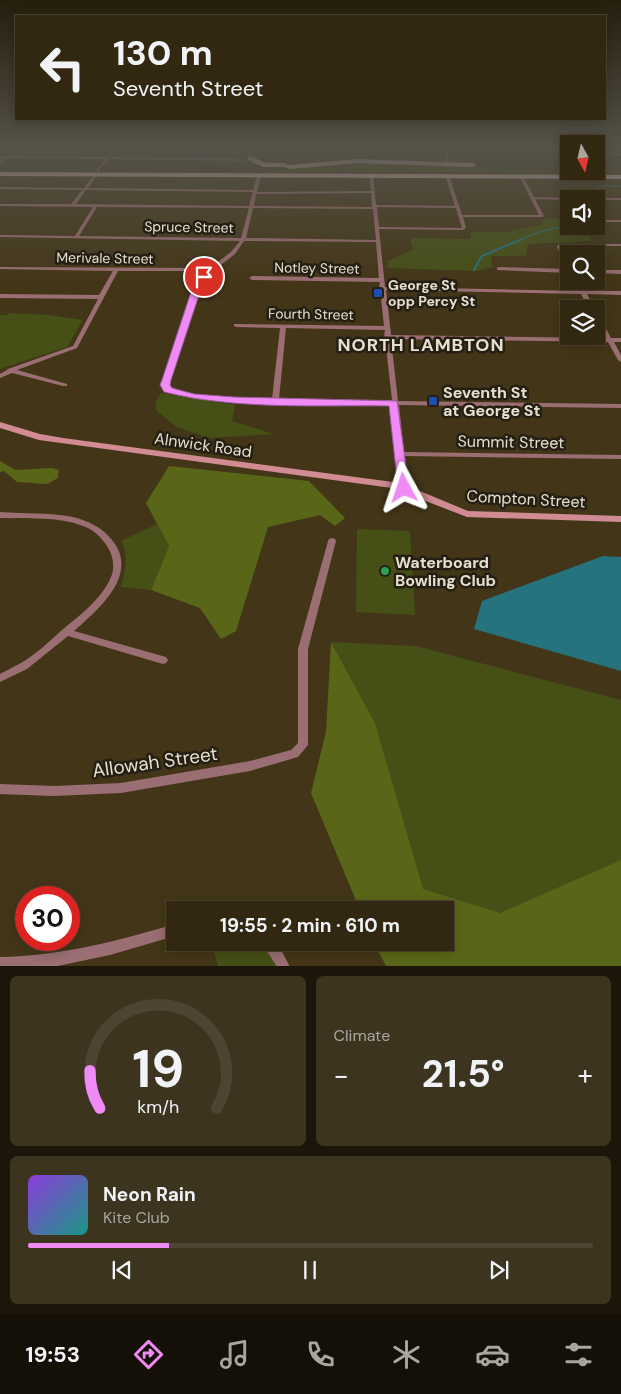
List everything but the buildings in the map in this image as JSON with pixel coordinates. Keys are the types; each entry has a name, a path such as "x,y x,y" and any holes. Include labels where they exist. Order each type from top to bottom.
{"street":[{"path":"73,205 82,193"},
{"path":"255,193 244,239 233,253 210,270 196,292 166,380 166,388 171,392 208,398 276,401 621,406"},
{"path":"373,193 404,488"},
{"path":"376,228 463,229 453,193"},
{"path":"460,216 541,217 530,193"},
{"path":"533,198 560,199"},
{"path":"605,199 621,199"},
{"path":"0,204 458,207"},
{"path":"76,237 96,206"},
{"path":"605,220 621,221"},
{"name":"Spruce Street","path":"0,236 377,241"},
{"path":"605,245 621,245"},
{"name":"Merivale Street","path":"0,268 210,270"},
{"path":"0,376 10,370 75,348 116,269"},
{"path":"500,269 560,271"},
{"path":"605,271 621,272"},
{"name":"Notley Street","path":"252,278 381,280"},
{"path":"382,288 621,293"},
{"path":"584,292 588,300"},
{"path":"0,296 102,297"},
{"name":"Fourth Street","path":"236,326 386,328"},
{"path":"276,401 274,398 283,326"},
{"path":"605,331 621,360"},
{"path":"387,337 621,340"},
{"path":"10,370 65,385"},
{"name":"Alnwick Road","path":"0,425 50,439 404,488"},
{"name":"Summit Street","path":"401,454 621,457"},
{"name":"Compton Street","path":"404,488 455,511 468,514 621,519"},
{"path":"0,515 65,518 85,524 101,532 112,546 117,558 116,575 106,594 66,632 23,666 0,678"},
{"name":"Allowah Street","path":"0,790 54,791 121,788 257,764 294,754 303,745 304,739 303,649 332,541"},
{"path":"66,632 163,660"},
{"path":"0,964 46,962 75,957 106,951 166,933"},
{"path":"275,951 284,966"}],"green space":[{"path":"543,219 560,219 560,235 588,235 591,241 528,244 526,256 491,256 493,267 475,271 388,268 387,261 413,250 410,238 470,239 471,232 510,232 514,229 542,225"},
{"path":"9,313 49,315 83,320 67,347 0,369 0,315 8,315"},
{"path":"161,393 235,405 232,421 274,434 210,438 176,427 156,410 156,401"},
{"path":"0,461 16,470 51,468 59,470 58,478 47,484 17,482 4,471 0,472"},
{"path":"169,466 309,481 345,518 335,526 320,515 268,527 236,631 221,639 200,608 151,590 169,546 146,503"},
{"path":"157,524 169,546 151,590 121,587 126,558 121,541"},
{"name":"Waterboard Bowling Club","path":"357,529 410,531 415,615 356,612"},
{"path":"331,642 416,646 621,700 621,860 500,914 422,889 375,723"},
{"path":"331,642 375,723 423,889 500,913 621,860 621,966 386,966 378,951 454,951 454,901 356,901 311,793 326,732"},
{"path":"214,951 266,951 280,966 218,966"}],"water":[{"path":"603,556 621,557 621,671 474,629 482,601"}],"waterway":[{"path":"519,240 560,227"},
{"path":"474,270 482,256 522,239"}],"place":[{"name":"George St opp Percy St","path":"378,293"},
{"name":"Seventh St at George St","path":"433,401"},
{"name":"Waterboard Bowling Club","path":"385,571"}],"district":[{"name":"NORTH LAMBTON","path":"421,345"}],"route":[{"path":"204,277 196,292 166,380 166,388 171,392 215,399 394,403 404,488"}]}
